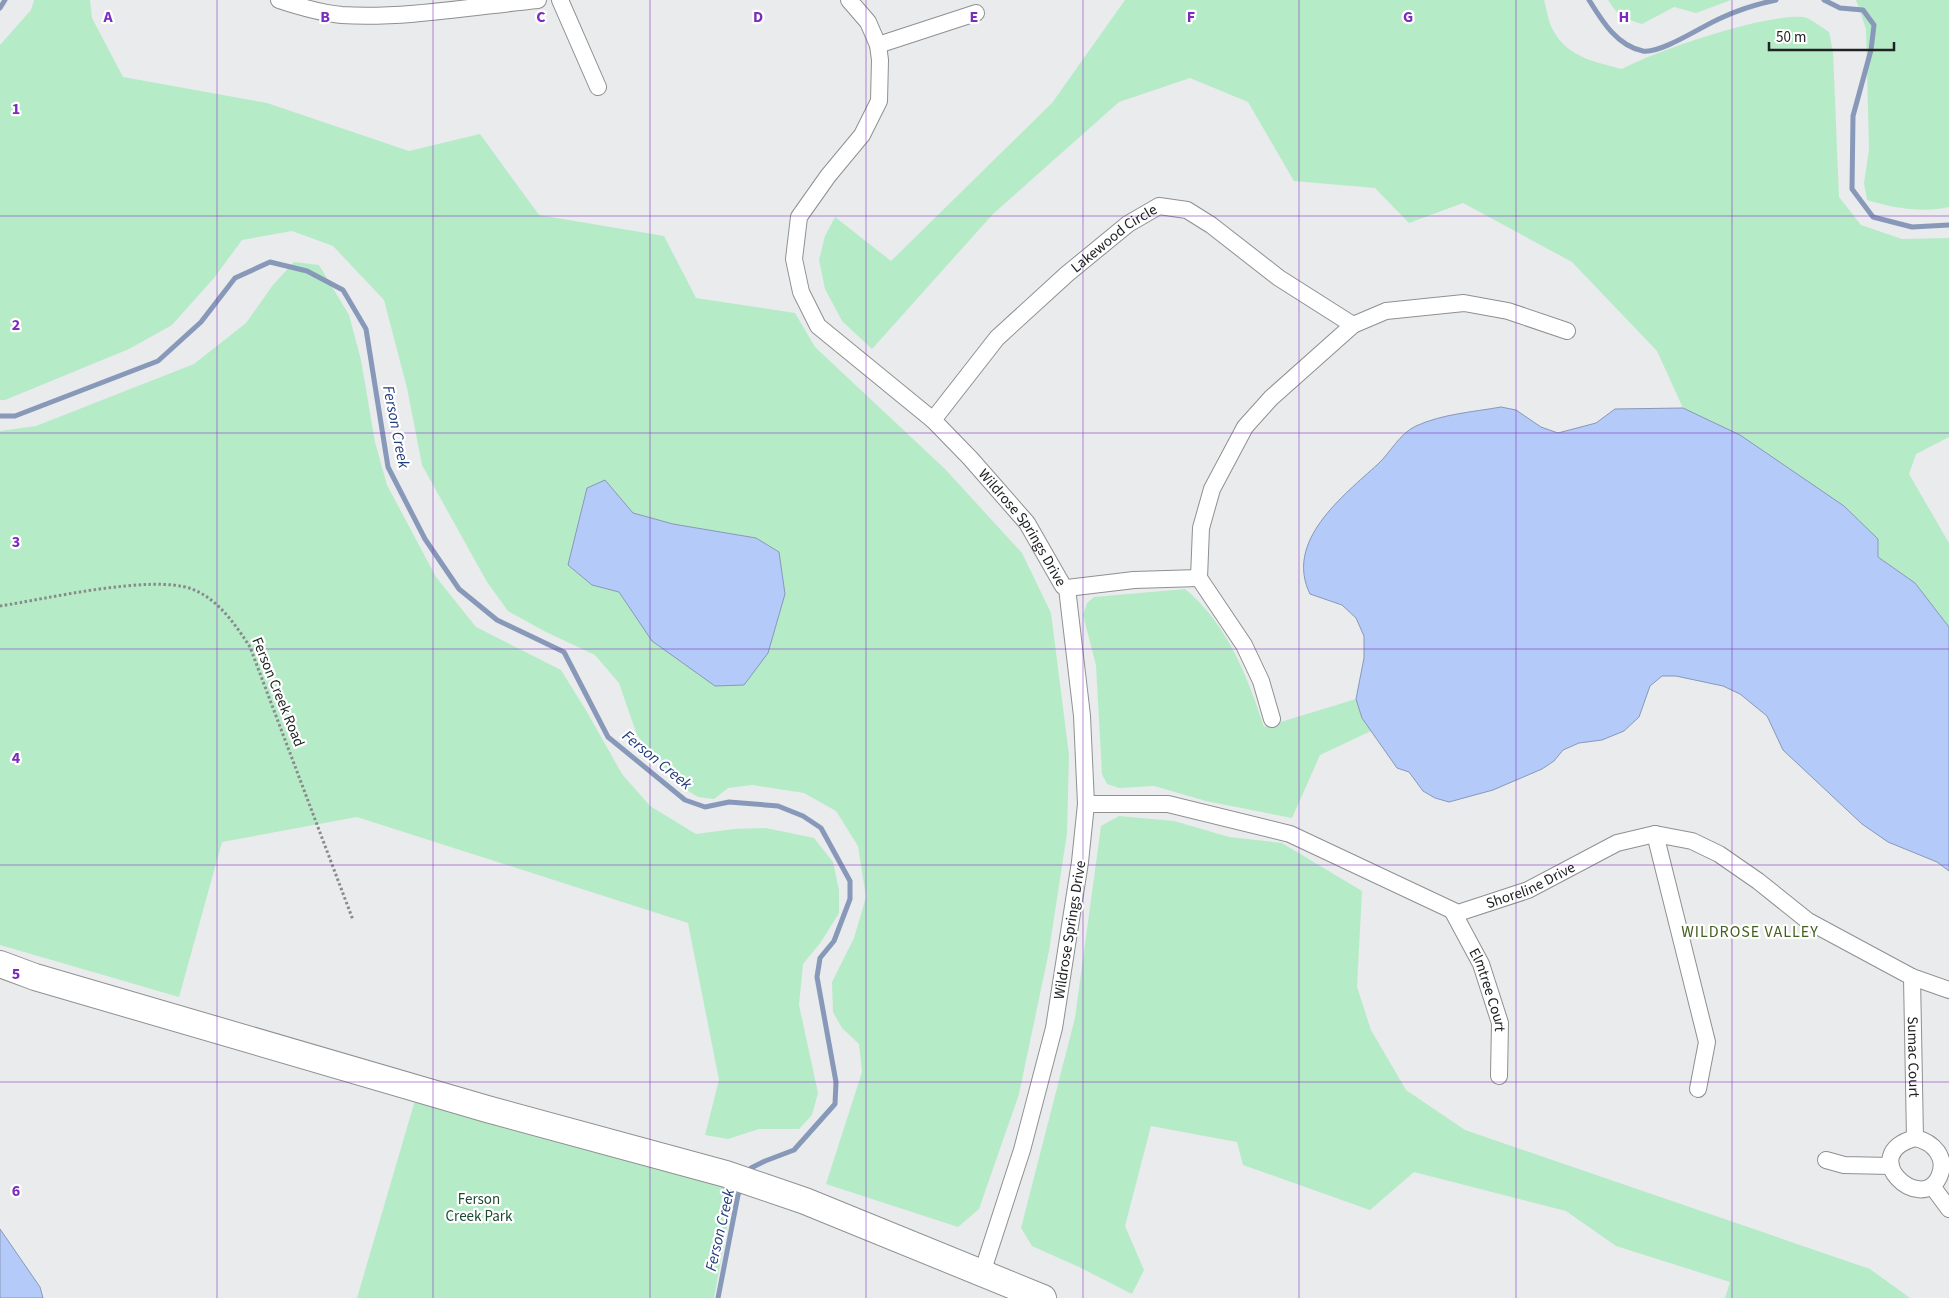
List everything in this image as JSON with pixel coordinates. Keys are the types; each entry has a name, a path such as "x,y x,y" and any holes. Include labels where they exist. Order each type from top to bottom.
{"main road":[{"path":"0,964 35,976 487,1109 726,1174 774,1190 1043,1298"}],"street":[{"path":"279,0 312,10 343,15 395,14 538,0"},
{"path":"560,0 598,87"},
{"name":"Wildrose Springs Drive","path":"849,0 868,22 878,45 880,101 862,135 828,176 799,217 794,259 801,292 818,326 933,420 970,458 1027,524 1063,586 1067,588 1082,716 1086,804 1080,862 1054,1028 1022,1150 982,1273"},
{"path":"878,45 976,13"},
{"name":"Lakewood Circle","path":"933,420 997,338 1067,274 1128,224 1159,206 1187,210 1211,225 1279,278 1353,326"},
{"path":"1272,719 1261,681 1244,645 1199,578 1201,528 1212,488 1245,427 1271,398 1353,326 1386,311 1464,303 1508,311 1568,331"},
{"path":"1067,588 1134,580 1199,578"},
{"path":"1086,804 1168,804 1290,834 1453,912"},
{"path":"1655,834 1706,1042 1698,1089"},
{"name":"Shoreline Drive","path":"1453,912 1458,913 1528,890 1617,842 1655,834 1692,841 1719,854 1758,881 1808,921 1912,978 1949,990"},
{"name":"Elmtree Court","path":"1453,912 1481,964 1500,1023 1500,1076"},
{"name":"Sumac Court","path":"1912,978 1915,1138"},
{"path":"1915,1138 1926,1140 1936,1148 1941,1157 1942,1168 1938,1178 1932,1186 1924,1189 1902,1183 1894,1176 1890,1166 1897,1148 1904,1141 1915,1138"},
{"path":"1826,1160 1844,1165 1890,1166"},
{"path":"1932,1186 1949,1209"}],"path":[{"name":"Ferson Creek Road","path":"0,606 136,585 173,584 193,589 214,602 233,620 250,647 354,920"}],"green space":[{"path":"34,0 90,0 92,18 123,77 267,103 409,151 480,134 539,215 664,236 696,298 795,313 815,347 945,469 1022,553 1051,613 1069,755 1067,833 1049,951 1019,1094 979,1209 958,1227 826,1184 862,1072 859,1044 842,1028 833,1012 832,982 854,938 866,897 858,846 836,811 804,793 752,785 728,788 714,799 698,797 675,783 637,735 619,683 595,655 546,632 508,611 487,582 422,465 407,388 384,300 333,246 292,231 242,240 214,278 172,325 129,349 5,400 0,400 0,45 31,10","holes":["633,513 673,524 756,538 778,552 785,594 652,641 619,592"]},
{"path":"1125,0 1544,0 1551,27 1566,46 1592,61 1622,69 1685,43 1763,21 1803,17 1813,21 1829,32 1833,52 1839,197 1861,225 1902,239 1949,238 1949,437 1916,454 1909,474 1949,543 1949,627 1915,583 1878,557 1740,435 1683,408 1657,351 1572,262 1463,203 1409,223 1375,188 1294,181 1248,102 1190,78 1119,102 993,214 872,349 842,321 825,289 819,260 825,236 835,217 891,261 1052,103"},
{"path":"1608,0 1731,0 1696,13 1674,7 1642,24 1620,17"},
{"path":"1856,0 1949,0 1949,207 1928,210 1908,209 1867,200 1864,183 1869,150 1866,29"},
{"path":"294,262 319,265 349,315 361,360 375,442 387,485 436,577 476,627 561,670 622,774 650,806 696,834 734,829 766,828 814,838 833,862 839,890 839,913 821,942 803,964 799,1005 818,1093 812,1115 799,1129 759,1129 728,1139 705,1135 719,1080 688,923 357,817 222,842 179,997 0,945 0,431 36,426 194,364 246,323 273,285"},
{"path":"1185,589 1213,618 1234,652 1251,690 1264,727 1356,699 1362,718 1371,731 1320,755 1292,818 1206,801 1154,786 1119,788 1107,784 1102,774 1096,665 1083,615 1087,603 1094,597"},
{"path":"1119,816 1174,821 1229,837 1282,843 1362,891 1357,987 1371,1030 1406,1090 1465,1130 1870,1269 1910,1298 1725,1298 1730,1282 1616,1246 1566,1211 1414,1172 1370,1210 1243,1165 1237,1142 1151,1126 1125,1226 1144,1270 1132,1294 1032,1246 1021,1228 1075,1018 1101,826"},
{"name":"Ferson Creek Park","path":"416,1097 734,1189 714,1298 357,1298"}],"water":[{"path":"1501,407 1516,410 1541,427 1558,433 1596,423 1615,409 1683,408 1740,435 1844,506 1878,539 1878,557 1915,583 1949,627 1949,871 1937,862 1888,842 1862,824 1783,750 1767,716 1740,694 1723,686 1676,676 1662,676 1650,686 1639,717 1624,731 1602,740 1579,743 1563,750 1554,761 1542,769 1493,790 1449,802 1435,798 1423,791 1409,772 1397,768 1362,718 1356,699 1364,658 1364,636 1356,618 1342,605 1310,594 1304,575 1305,556 1311,538 1321,521 1334,505 1383,459 1410,429 1447,416"},
{"path":"605,480 633,513 673,524 756,538 779,552 785,594 768,653 744,685 715,686 652,641 619,592 592,585 568,565 587,488"},
{"path":"0,1229 40,1287 43,1298 0,1298"}],"waterway":[{"name":"Ferson Creek","path":"0,8 5,0"},
{"name":"Ferson Creek","path":"1589,0 1611,32 1625,44 1643,51 1651,51 1671,44 1727,15 1776,0"},
{"name":"Ferson Creek","path":"1824,0 1840,8 1863,10 1874,25 1871,50 1853,116 1852,189 1873,217 1912,227 1949,225"},
{"name":"Ferson Creek","path":"0,416 15,416 158,361 201,322 235,278 270,262 307,271 343,290 366,329 388,467 425,539 459,589 497,620 564,652 608,737 685,800 705,807 729,802 778,806 803,816 821,828 850,881 850,899 834,941 820,958 817,977 836,1082 835,1104 794,1150 751,1168 749,1173"},
{"name":"Ferson Creek","path":"718,1298 738,1195 742,1187"}],"district":[{"name":"WILDROSE VALLEY","path":"1750,932"}]}
